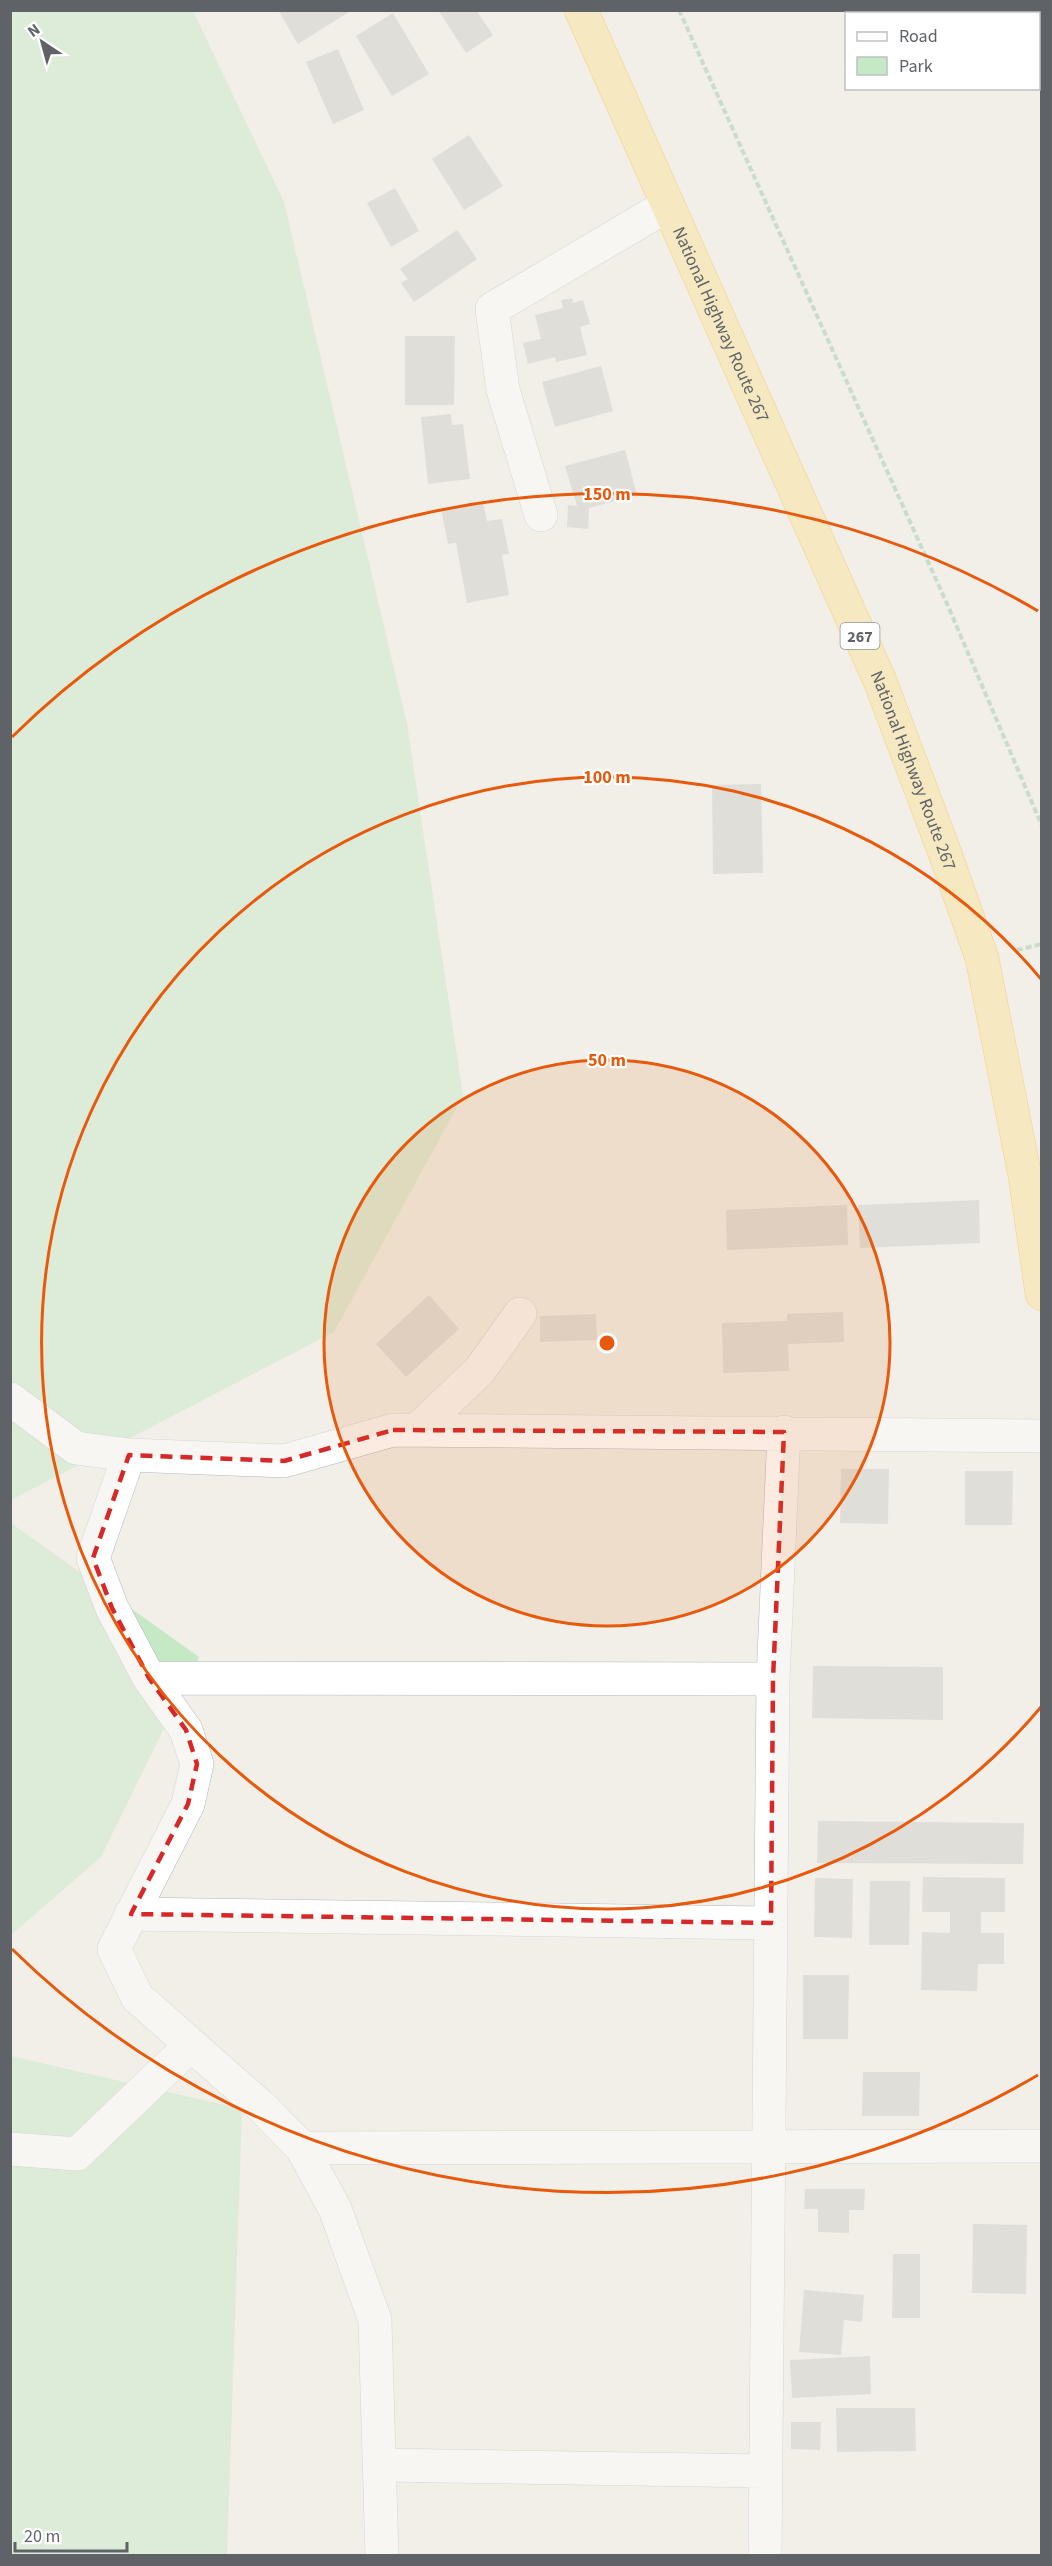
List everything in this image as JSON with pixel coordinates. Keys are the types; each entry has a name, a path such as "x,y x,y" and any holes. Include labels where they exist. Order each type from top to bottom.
{"highway":[{"name":"National Highway Route 267","path":"581,10 880,681 982,958 1025,1176 1041,1294"}],"street":[{"path":"541,515 503,390 492,309 668,205"},
{"path":"417,1430 480,1370 520,1314"},
{"path":"10,1399 76,1448 129,1455 284,1461 393,1430 1041,1436"},
{"path":"765,2556 773,1679 784,1432"},
{"path":"129,1455 93,1558 112,1608 149,1678 186,1730 198,1764 188,1804 114,1949 137,1997 264,2109 302,2148 335,2209 375,2320 382,2556"},
{"path":"149,1678 773,1679"},
{"path":"131,1914 771,1923"},
{"path":"10,2149 77,2154 191,2045"},
{"path":"302,2148 1041,2146"},
{"path":"381,2465 765,2471"}],"path":[{"path":"679,10 948,606 1041,826"}],"highlighted area":[{"path":"393,1430 784,1432 773,1679 771,1923 131,1914 188,1804 197,1764 186,1730 149,1678 112,1608 93,1558 129,1455 284,1461"}],"green space":[{"path":"11,11 193,11 284,202 407,724 463,1096 334,1332 11,1500"},
{"path":"11,1523 199,1657 101,1857 11,1935"},
{"path":"11,2056 242,2109 227,2555 11,2556"}],"building":[{"path":"278,10 352,10 298,44"},
{"path":"438,10 476,10 493,35 466,53"},
{"path":"393,13 429,74 392,96 356,36"},
{"path":"338,49 364,110 333,124 306,62"},
{"path":"469,135 503,186 464,210 432,159"},
{"path":"395,188 419,231 391,247 367,203"},
{"path":"457,230 477,259 414,302 401,283 408,279 400,269"},
{"path":"572,298 573,303 583,300 590,324 580,327 587,355 556,362 555,357 528,364 523,343 541,339 535,315 563,308 561,300"},
{"path":"405,336 455,336 454,405 405,405"},
{"path":"601,366 613,411 555,427 542,382"},
{"path":"451,414 452,425 463,424 470,479 428,484 421,417"},
{"path":"625,450 637,495 589,508 588,529 567,527 568,505 577,506 565,466"},
{"path":"483,502 487,521 502,519 509,554 502,555 509,595 467,603 456,543 448,544 441,509"},
{"path":"761,784 763,873 713,874 712,785"},
{"path":"979,1200 980,1243 860,1248 858,1205"},
{"path":"847,1205 848,1245 727,1250 726,1210"},
{"path":"429,1295 459,1329 406,1377 376,1344"},
{"path":"843,1312 844,1342 788,1344 789,1371 723,1373 722,1323 787,1321 787,1314"},
{"path":"596,1314 597,1340 540,1342 540,1316"},
{"path":"841,1469 889,1469 888,1524 840,1523"},
{"path":"965,1471 1013,1471 1012,1525 965,1525"},
{"path":"813,1666 943,1667 943,1720 812,1718"},
{"path":"818,1821 1024,1823 1023,1864 817,1863"},
{"path":"923,1877 1005,1878 1005,1912 981,1912 981,1933 1004,1933 1004,1964 978,1964 977,1991 921,1990 922,1932 950,1933 950,1912 922,1912"},
{"path":"815,1878 853,1879 852,1938 814,1937"},
{"path":"870,1881 910,1881 909,1945 869,1945"},
{"path":"803,1975 849,1975 848,2039 803,2039"},
{"path":"863,2072 920,2072 919,2116 862,2116"},
{"path":"805,2189 865,2189 864,2210 849,2210 849,2233 818,2232 818,2209 804,2209"},
{"path":"973,2224 1027,2225 1026,2294 972,2293"},
{"path":"893,2254 920,2254 920,2318 892,2318"},
{"path":"804,2290 864,2295 862,2322 844,2320 841,2355 799,2352"},
{"path":"870,2356 871,2394 792,2398 790,2360"},
{"path":"836,2408 915,2408 916,2451 837,2452"},
{"path":"791,2422 821,2422 820,2450 791,2449"}]}
